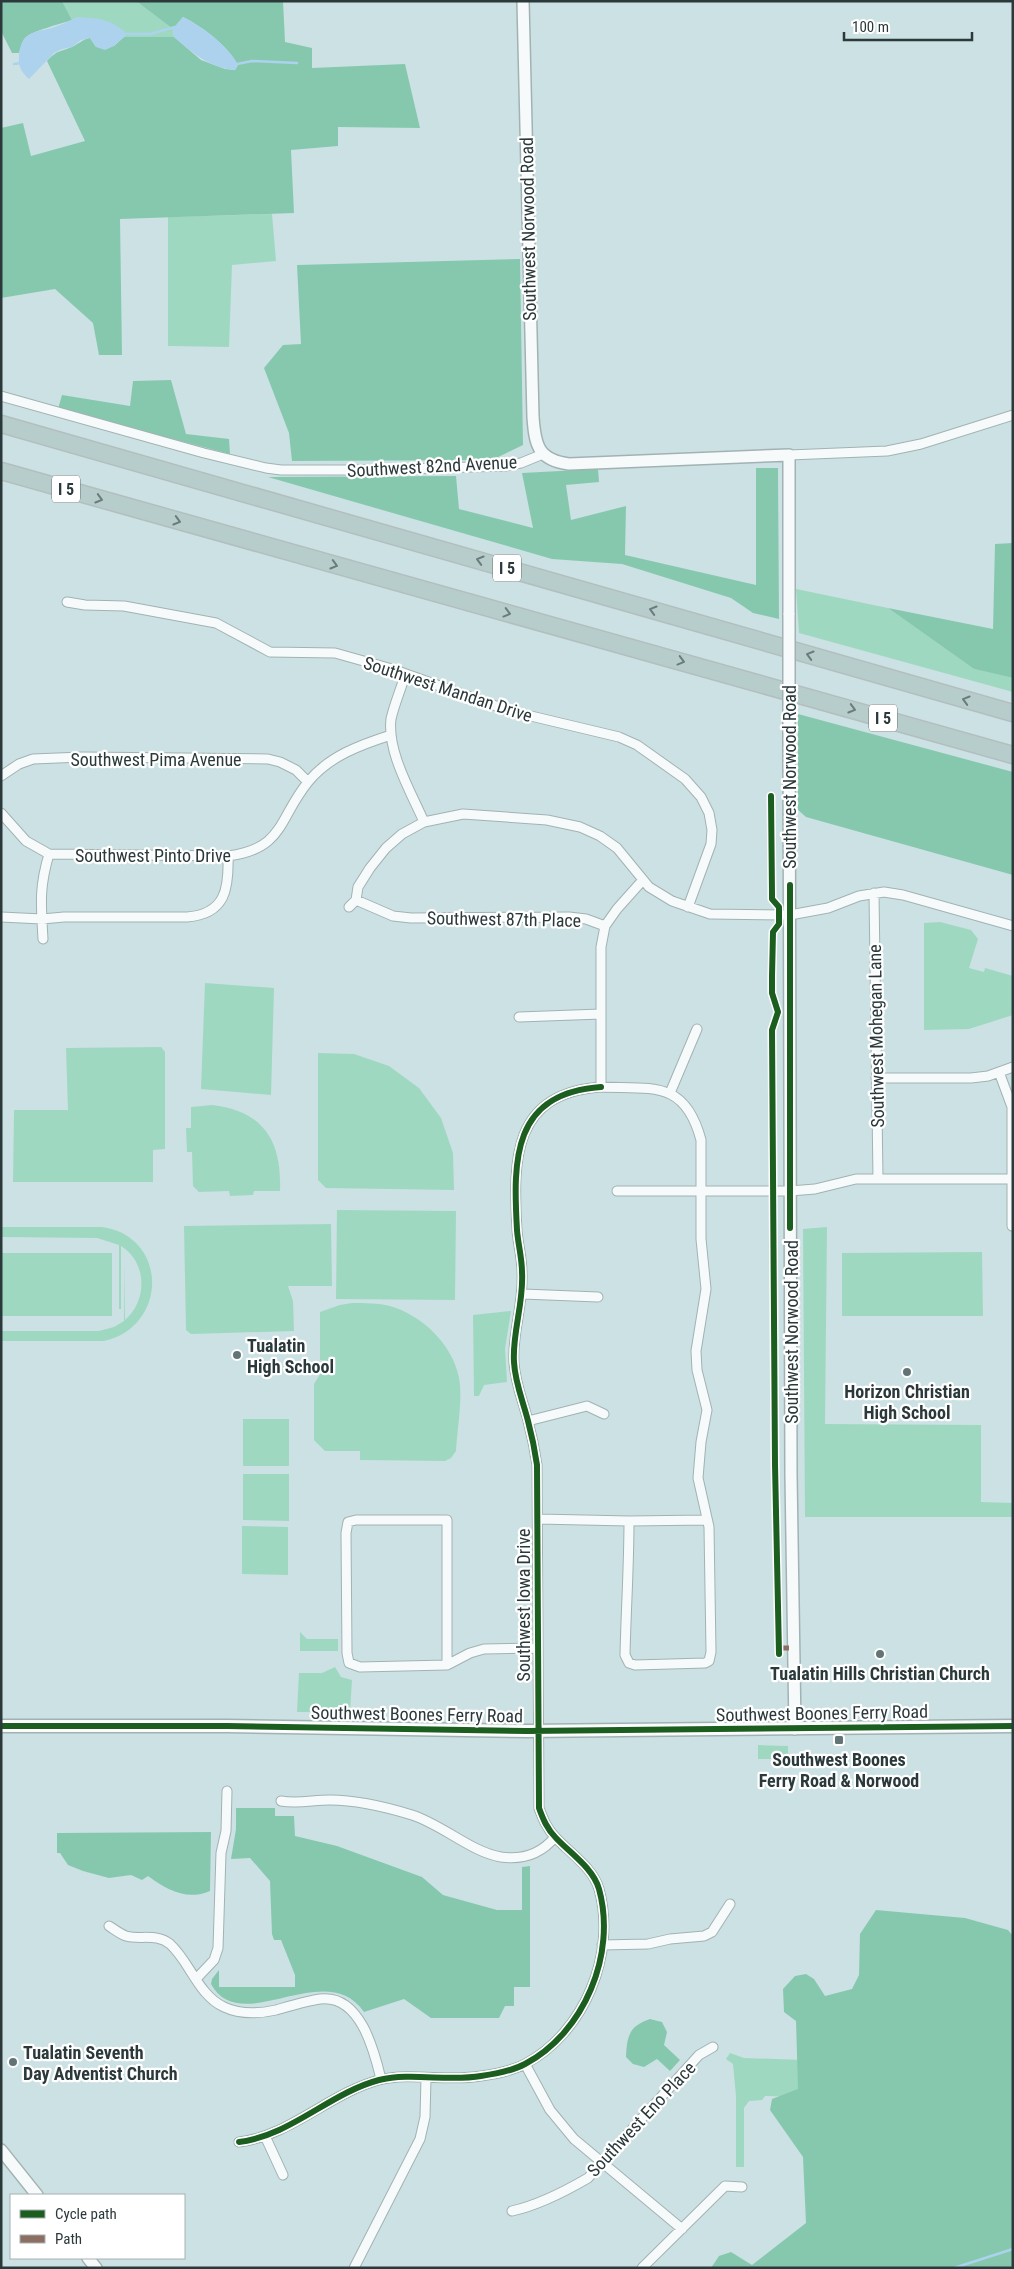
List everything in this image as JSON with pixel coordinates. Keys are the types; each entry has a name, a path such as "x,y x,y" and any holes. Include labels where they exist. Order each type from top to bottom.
{"highway":[{"name":"I 5","path":"1,424 1013,713"},
{"name":"I 5","path":"1,471 1013,755"}],"main road":[{"name":"Southwest Boones Ferry Road","path":"1,1726 227,1726 539,1731 1013,1726"}],"street":[{"name":"Southwest Norwood Road","path":"523,1 534,426 538,447 542,454"},
{"name":"Southwest 82nd Avenue","path":"1,396 212,455 250,465 281,470 380,470 505,466 521,463 542,454 558,462 581,464 887,452 921,444 1013,415"},
{"name":"Southwest Norwood Road","path":"789,455 790,1192 795,1729"},
{"name":"Southwest Mandan Drive","path":"68,602 85,605 124,606 220,624 270,652 283,654 335,653 510,711 619,737 637,745 685,780 701,797 709,813 712,830 711,844 688,907"},
{"path":"406,675 392,718 390,735 394,751 424,822 463,814 547,820 580,827 600,836 617,848 630,862 642,881 672,901 710,914 790,914 828,908 859,896 874,893 903,895 1013,926"},
{"name":"Southwest Pinto Drive","path":"1,813 26,841 49,854 228,856 247,854 259,849 280,830 308,782 336,758 368,742 390,735"},
{"name":"Southwest Pima Avenue","path":"1,776 19,764 33,759 224,758 268,759 280,762 296,770 308,782"},
{"name":"Southwest 87th Place","path":"424,822 402,834 386,848 358,887 352,903 393,916 411,918 569,917 586,918 605,926 617,909 642,881"},
{"path":"43,939 40,890 49,854"},
{"path":"1,917 42,919 64,917 187,917 202,915 214,908 226,892 228,856"},
{"name":"Southwest Mohegan Lane","path":"874,893 878,1179"},
{"path":"601,1087 601,947 605,926"},
{"path":"519,1017 601,1014"},
{"path":"629,1521 629,1579 626,1593 625,1655 629,1663 635,1665 700,1664 709,1661 711,1652 709,1527 698,1478 699,1457 707,1410 697,1370 696,1351 706,1289 701,1239 701,1140 697,1125 680,1100 670,1093 697,1029"},
{"path":"876,1078 971,1078 1013,1067"},
{"path":"999,1072 1012,1107 1012,1226"},
{"name":"Southwest Iowa Drive","path":"239,2142 265,2136 356,2089 381,2079 479,2077 525,2064 551,2044 569,2026 586,2002 597,1974 602,1945 602,1909 598,1888 586,1868 545,1825 539,1808 537,1466 528,1421 516,1378 514,1360 523,1294 517,1230 516,1163 518,1148 534,1118 551,1101 573,1091 601,1087 656,1089 670,1093"},
{"path":"617,1191 790,1192 815,1189 843,1181 878,1179 1012,1179"},
{"path":"523,1294 598,1297"},
{"path":"528,1421 587,1406 604,1414"},
{"path":"538,1519 707,1520"},
{"path":"447,1665 447,1520 356,1520 348,1522 346,1552 347,1653 349,1664 360,1667 447,1665 470,1653 484,1650 538,1648"},
{"path":"196,1979 214,1960 218,1948 221,1853 226,1831 227,1791"},
{"path":"281,1801 294,1804 331,1800 380,1807 434,1823 484,1852 516,1858 530,1855 547,1846 555,1837"},
{"path":"602,1945 648,1944 670,1939 704,1936 712,1932 730,1904"},
{"path":"109,1926 126,1936 149,1937 169,1943 212,2000 242,2013 263,2012 321,1999 343,2003 354,2013 370,2042 381,2079"},
{"name":"Southwest Eno Place","path":"512,2211 526,2208 566,2191 588,2178 699,2055 713,2047"},
{"path":"525,2064 550,2110 574,2139 682,2229"},
{"path":"354,2268 420,2139 425,2117 426,2078"},
{"path":"265,2136 283,2175"},
{"path":"1,2150 36,2194"},
{"path":"642,2268 725,2186 742,2186"}],"green space":[{"path":"1,1 62,1 72,20 28,35 24,39 19,53 12,53 1,31"},
{"path":"62,1 136,1 173,29 174,37 124,37 126,34 78,17 72,20"},
{"path":"136,1 283,1 285,42 312,48 312,68 405,64 420,128 338,127 338,146 291,150 294,213 120,219 122,355 99,355 93,323 55,289 1,298 1,128 23,123 31,156 85,141 47,61 56,53 90,38 96,47 114,46 124,37 174,37 201,60 225,69 235,70 238,65 228,50 206,31 183,17 173,29"},
{"path":"272,214 276,261 232,265 229,347 168,346 168,217"},
{"path":"520,259 523,445 492,460 292,461 289,433 264,368 283,345 301,344 297,265"},
{"path":"171,380 186,434 229,439 230,454 58,409 62,395 130,406 133,381"},
{"path":"756,468 778,468 779,619 753,613 731,598 622,564 552,559 268,477 456,476 459,509 533,528 522,473 598,469 599,482 566,485 571,520 626,506 625,555 756,585"},
{"path":"1013,543 1013,678 974,669 888,608 993,629 995,544"},
{"path":"796,589 888,608 974,669 1013,678 1013,692 799,633"},
{"path":"798,714 1013,772 1013,875 806,817 798,810"},
{"path":"940,922 971,930 978,939 969,968 984,972 985,968 1013,976 1013,1015 969,1029 924,1030 924,923"},
{"path":"205,983 274,988 271,1095 201,1089"},
{"path":"161,1047 165,1052 165,1149 153,1150 153,1182 13,1182 14,1110 68,1110 66,1048"},
{"path":"318,1053 354,1054 389,1066 419,1088 441,1118 453,1153 454,1190 326,1188 318,1180"},
{"path":"212,1105 230,1108 245,1114 257,1122 266,1132 273,1143 278,1157 280,1191 254,1191 253,1195 230,1196 229,1191 199,1192 193,1186 192,1152 187,1152 186,1128 191,1128 191,1107"},
{"path":"337,1210 456,1211 455,1300 336,1299"},
{"path":"331,1224 332,1286 288,1286 293,1301 294,1331 191,1334 186,1330 184,1226"},
{"path":"1,1227 102,1227 124,1234 139,1246 149,1263 152,1282 149,1301 140,1318 125,1332 104,1341 1,1341 1,1331 99,1331 114,1327 124,1321 124,1264 125,1320 138,1302 141,1282 140,1271 136,1262 130,1253 121,1246 121,1309 119,1309 119,1245 97,1238 1,1237"},
{"path":"827,1227 825,1424 981,1425 981,1502 1013,1503 1013,1517 805,1517 803,1229"},
{"path":"982,1252 983,1316 842,1316 842,1253"},
{"path":"1,1253 112,1253 112,1316 1,1316"},
{"path":"352,1303 381,1304 402,1310 424,1324 443,1343 456,1366 460,1386 456,1451 451,1458 445,1461 360,1460 360,1451 325,1451 314,1440 314,1384 328,1361 320,1360 320,1312"},
{"path":"511,1311 505,1349 507,1382 484,1385 479,1396 474,1396 473,1315"},
{"path":"243,1419 289,1419 289,1466 243,1466"},
{"path":"243,1474 289,1474 289,1521 243,1520"},
{"path":"242,1526 288,1527 288,1575 242,1574"},
{"path":"300,1632 307,1639 338,1639 338,1651 300,1651"},
{"path":"335,1667 341,1677 352,1680 350,1712 297,1712 299,1673 322,1673"},
{"path":"758,1745 788,1746 788,1759 758,1759"},
{"path":"236,1808 275,1808 275,1816 294,1816 295,1836 337,1846 422,1877 443,1895 497,1910 522,1910 522,1867 530,1866 530,1987 514,1987 514,2006 505,2006 499,2018 431,2018 404,1999 364,2012 347,1997 328,1992 306,1993 242,2004 225,1999 211,1984 212,1979 219,1970 219,1987 295,1987 295,1975 281,1940 274,1940 272,1934 270,1881 250,1858 231,1859 236,1829"},
{"path":"211,1832 210,1891 202,1894 185,1894 170,1890 148,1876 142,1880 131,1875 109,1878 83,1871 68,1865 60,1853 57,1853 57,1833"},
{"path":"876,1910 965,1918 1008,1930 1013,1936 1013,2268 711,2268 719,2256 731,2252 752,2265 806,2223 803,2157 770,2110 772,2099 798,2089 796,2021 784,2012 783,1989 795,1976 806,1974 814,1979 825,1996 852,1989 859,1975 860,1934"},
{"path":"650,2019 662,2022 667,2032 664,2045 680,2060 670,2071 657,2059 644,2067 633,2064 626,2057 630,2033 638,2025"},
{"path":"730,2053 744,2058 803,2060 804,2097 765,2096 762,2100 749,2101 744,2108 744,2167 736,2167 736,2096 733,2064 726,2059"}],"water":[{"path":"78,17 110,22 127,34 114,46 105,50 96,47 90,38 81,40 72,47 54,53 29,79 22,71 19,62 22,42 34,32 55,27"},
{"path":"183,17 206,31 228,50 238,65 235,70 210,63 174,37 173,29"}],"waterway":[{"path":"124,34 150,34 175,27"},
{"path":"237,64 252,61 297,63"},
{"path":"14,64 21,63"},
{"path":"954,2268 1013,2249"}],"marked path":[{"path":"779,1648 793,1648"}],"cycle path":[{"path":"771,796 772,899 779,907 779,924 773,932 772,976 772,993 778,1012 772,1030 775,1464 779,1654"},
{"path":"790,885 790,1228"},
{"path":"239,2142 276,2132 344,2094 379,2080 404,2077 468,2078 498,2073 525,2064 546,2050 564,2033 579,2012 591,1989 599,1965 603,1939 603,1914 599,1889 592,1874 550,1831 539,1808 537,1465 531,1432 516,1377 514,1351 522,1284 517,1230 516,1179 518,1156 524,1134 534,1116 550,1102 572,1092 601,1087"},
{"path":"1,1726 227,1726 527,1731 1013,1726"}],"place":[{"name":"Tualatin High School","path":"237,1355"},
{"name":"Horizon Christian High School","path":"907,1372"},
{"name":"Tualatin Hills Christian Church","path":"880,1654"},
{"name":"Southwest Boones Ferry Road & Norwood","path":"839,1740"},
{"name":"Tualatin Seventh Day Adventist Church","path":"13,2062"}]}
